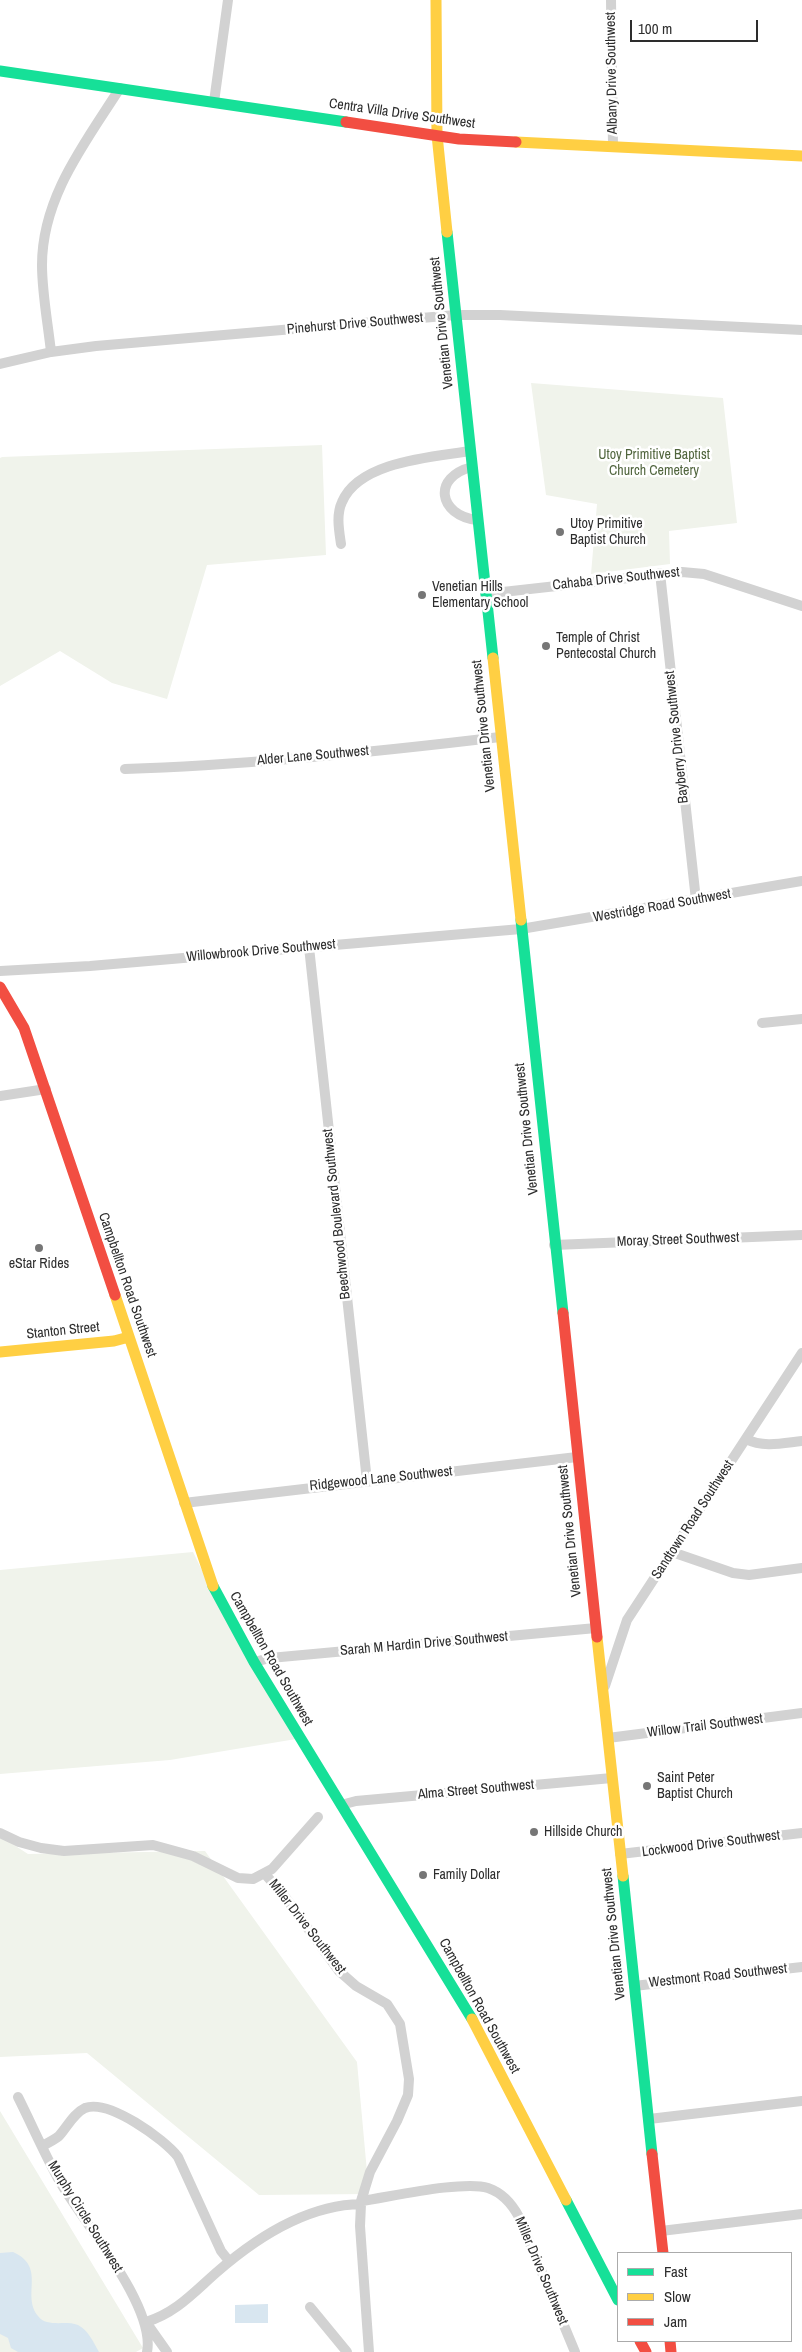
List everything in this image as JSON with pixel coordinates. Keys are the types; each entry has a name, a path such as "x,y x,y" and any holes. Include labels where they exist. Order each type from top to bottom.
{"street":[{"path":"214,102 228,0"},
{"name":"Venetian Drive Southwest","path":"436,0 437,135 663,2252"},
{"name":"Albany Drive Southwest","path":"611,0 613,146"},
{"name":"Centra Villa Drive Southwest","path":"0,71 459,139 802,156"},
{"path":"51,352 42,266 49,216 68,169 120,88"},
{"name":"Pinehurst Drive Southwest","path":"0,364 51,352 96,346 456,315 802,330"},
{"path":"341,544 338,519 341,502 348,492 366,475 386,467 470,451"},
{"path":"472,467 455,474 446,484 444,490 445,500 454,512 478,520"},
{"name":"Cahaba Drive Southwest","path":"485,594 682,572 704,574 802,606"},
{"name":"Bayberry Drive Southwest","path":"660,573 696,900"},
{"name":"Alder Lane Southwest","path":"125,769 259,761 416,748 500,737"},
{"name":"Westridge Road Southwest","path":"521,930 802,881"},
{"name":"Willowbrook Drive Southwest","path":"0,971 521,930"},
{"name":"Beechwood Boulevard Southwest","path":"309,947 367,1481"},
{"name":"Campbellton Road Southwest","path":"0,987 24,1028 46,1089 184,1503 216,1593 254,1662 470,2016 617,2298"},
{"path":"762,1024 802,1019"},
{"path":"0,1096 46,1089"},
{"name":"Moray Street Southwest","path":"554,1245 802,1235"},
{"name":"Stanton Street","path":"0,1352 114,1341 129,1337"},
{"name":"Sandtown Road Southwest","path":"603,1695 627,1620 802,1354"},
{"path":"746,1439 755,1444 767,1445 802,1441"},
{"name":"Ridgewood Lane Southwest","path":"184,1503 577,1457"},
{"path":"672,1552 733,1573 749,1575 802,1568"},
{"name":"Sarah M Hardin Drive Southwest","path":"254,1662 270,1658 596,1628"},
{"name":"Willow Trail Southwest","path":"608,1738 802,1713"},
{"name":"Alma Street Southwest","path":"341,1805 356,1801 612,1778"},
{"path":"265,1874 318,1818"},
{"name":"Miller Drive Southwest","path":"0,1833 19,1842 64,1851 153,1845 193,1856 238,1878 253,1879 265,1874 286,1897 339,1971 356,1986 387,2004 400,2024 409,2079 408,2095 397,2121 370,2172 361,2201 470,2185 485,2187 499,2193 514,2207 519,2217 575,2352"},
{"name":"Lockwood Drive Southwest","path":"620,1854 802,1833"},
{"name":"Westmont Road Southwest","path":"634,1986 802,1967"},
{"path":"18,2097 42,2146"},
{"path":"649,2119 802,2101"},
{"name":"Murphy Circle Southwest","path":"146,2322 138,2302 60,2182 42,2146 57,2138 80,2111 94,2106 108,2109 158,2137 169,2146 178,2157 221,2252 230,2262"},
{"path":"146,2322 170,2313 260,2238 294,2221 330,2208 361,2204 360,2226 369,2352"},
{"path":"661,2231 802,2214"},
{"path":"310,2307 348,2352"},
{"path":"146,2322 148,2335 147,2352"},
{"path":"146,2322 168,2352"}],"green space":[{"name":"Utoy Primitive Baptist Church Cemetery","path":"531,383 723,398 737,523 669,531 670,564 591,574 597,504 546,495"},
{"path":"322,445 326,555 207,565 167,699 112,683 60,651 0,686 0,458"},
{"path":"193,1552 222,1611 302,1738 170,1760 0,1774 0,1570"},
{"path":"0,1836 28,1854 205,1851 357,2062 369,2194 259,2195 87,2053 0,2057"},
{"path":"0,2111 143,2348 136,2352 0,2352"}],"shaded area":[{"path":"13,2252 23,2258 29,2265 33,2308 38,2316 46,2322 73,2324 82,2327 88,2333 99,2352 18,2352 11,2348 8,2338 0,2334 0,2253"},
{"path":"268,2304 268,2323 235,2323 235,2305"}],"traffic: fast":[{"path":"0,71 346,122"},
{"path":"447,232 493,658"},
{"path":"521,920 563,1313"},
{"path":"213,1586 254,1662 472,2019"},
{"path":"623,1876 652,2154"},
{"path":"566,2200 617,2298"}],"traffic: slow":[{"path":"436,0 437,135 447,232"},
{"path":"516,142 802,156"},
{"path":"493,658 521,920"},
{"path":"115,1295 213,1586"},
{"path":"0,1352 114,1341 129,1337"},
{"path":"597,1637 623,1876"},
{"path":"472,2019 566,2200"}],"traffic: jam":[{"path":"346,122 459,139 516,142"},
{"path":"0,987 24,1028 115,1295"},
{"path":"563,1313 597,1637"},
{"path":"652,2154 663,2252"},
{"path":"641,2342 646,2352"},
{"path":"670,2342 671,2352"}],"place":[{"name":"Utoy Primitive Baptist Church","path":"560,532"},
{"name":"Venetian Hills Elementary School","path":"422,595"},
{"name":"Temple of Christ Pentecostal Church","path":"546,646"},
{"name":"eStar Rides","path":"39,1248"},
{"name":"Saint Peter Baptist Church","path":"647,1786"},
{"name":"Hillside Church","path":"534,1832"},
{"name":"Family Dollar","path":"423,1875"}]}
